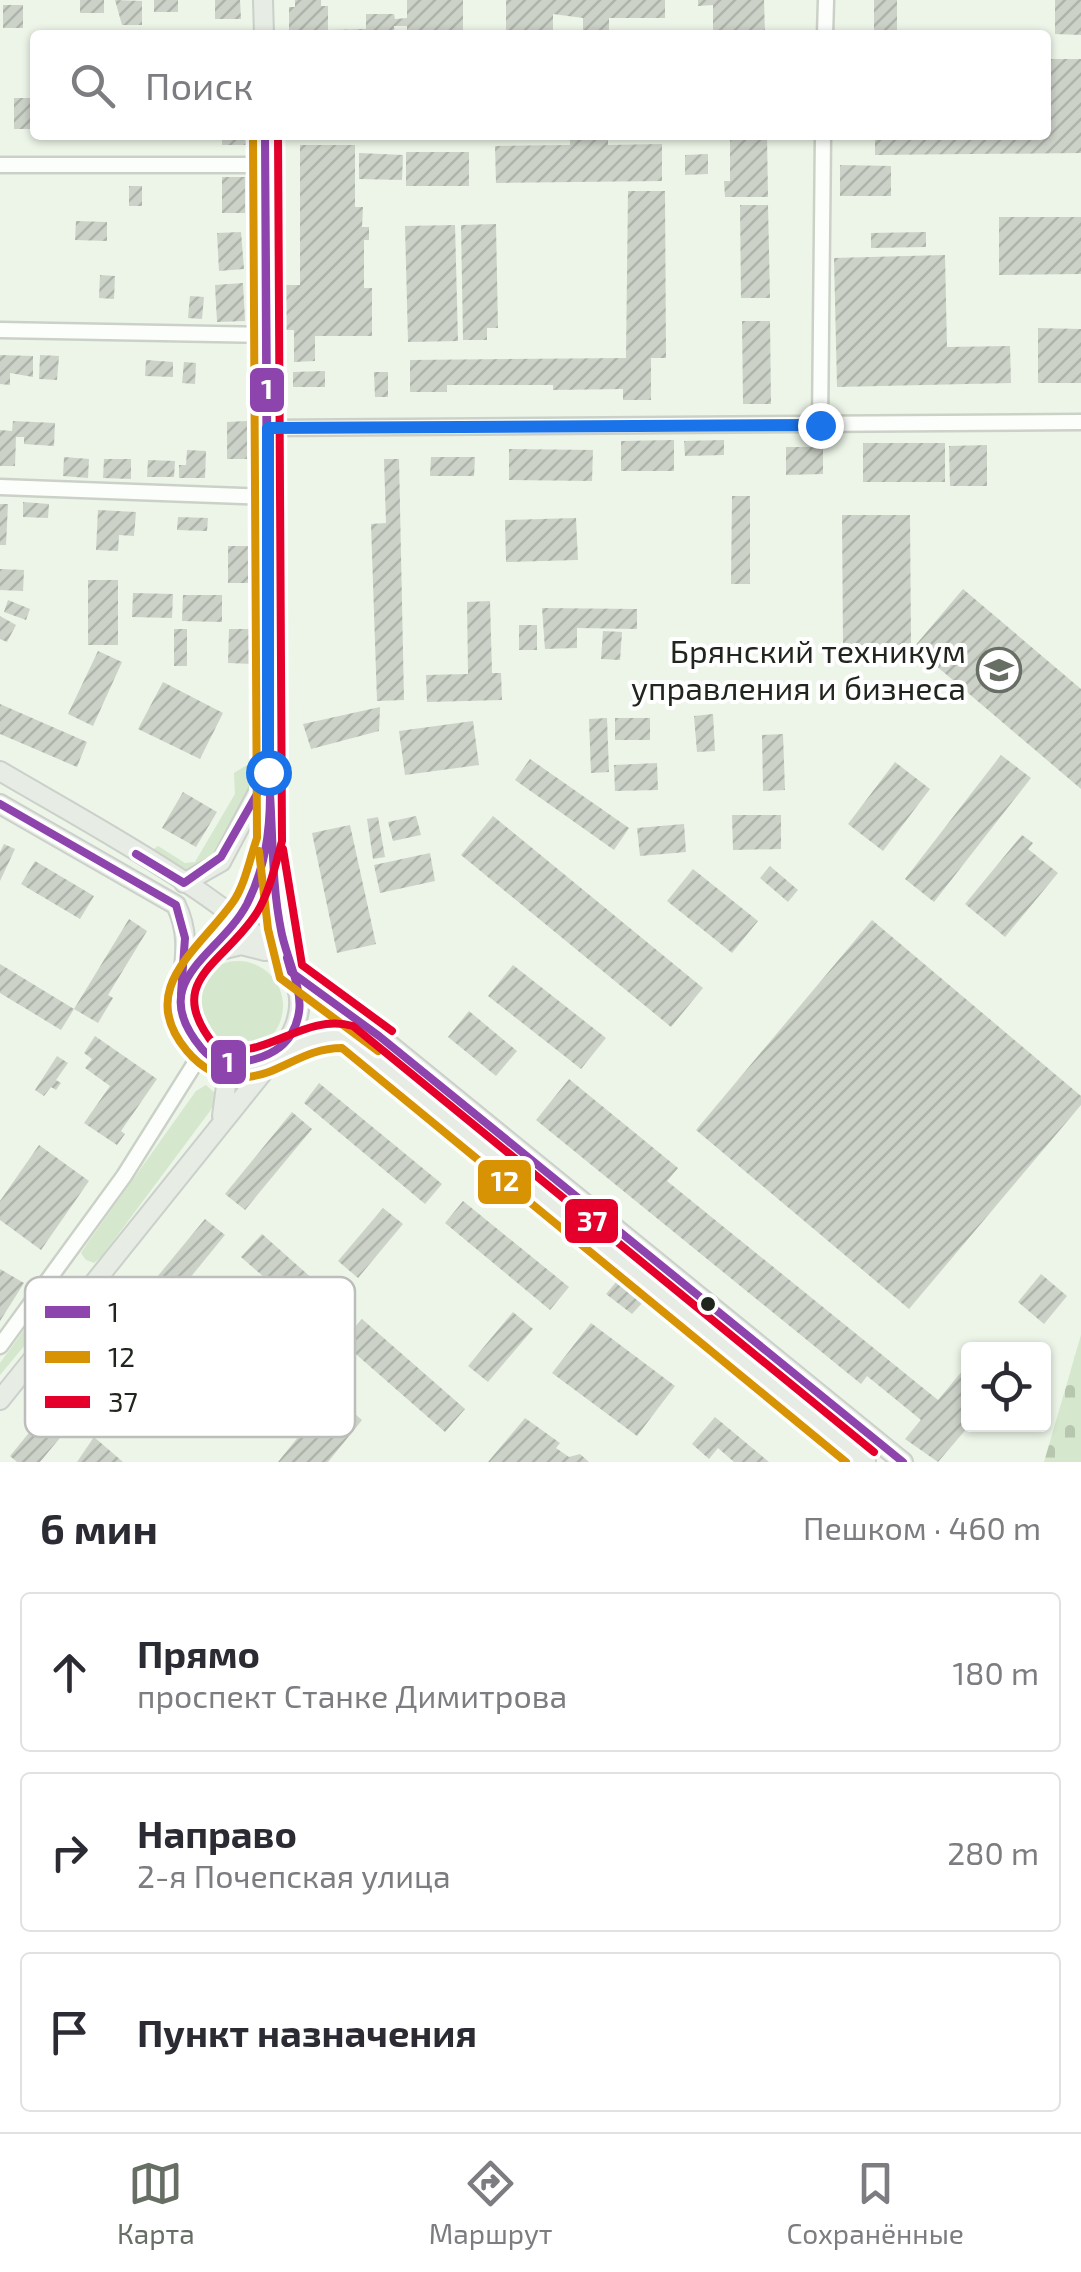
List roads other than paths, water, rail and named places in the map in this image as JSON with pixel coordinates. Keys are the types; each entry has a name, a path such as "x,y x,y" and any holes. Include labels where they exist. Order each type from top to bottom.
{"main road":[{"path":"263,0 264,30"},
{"path":"98,1277 284,1046 300,1010 280,928 270,840 265,140"},
{"path":"0,771 184,883 237,920 291,972 378,1036 899,1461"},
{"path":"184,883 220,862 268,772"},
{"path":"0,804 176,905 184,922 187,946 183,1028 208,1055 226,1086 226,1102 218,1126"},
{"path":"182,988 204,956 237,920 270,840"},
{"path":"204,956 241,944 278,958"},
{"path":"208,1055 248,1065 268,1058 284,1046 315,1036 346,1036 866,1462"},
{"path":"0,1400 25,1369"}],"street":[{"path":"825,30 826,0"},
{"path":"820,425 822,140"},
{"path":"0,165 266,165"},
{"path":"0,330 268,335"},
{"path":"268,428 1081,422"},
{"path":"0,488 267,497"},
{"path":"50,1277 208,1055"},
{"path":"0,1346 25,1312"}],"place":[{"name":"Брянский техникум управления и бизнеса","path":"999,670"}]}
